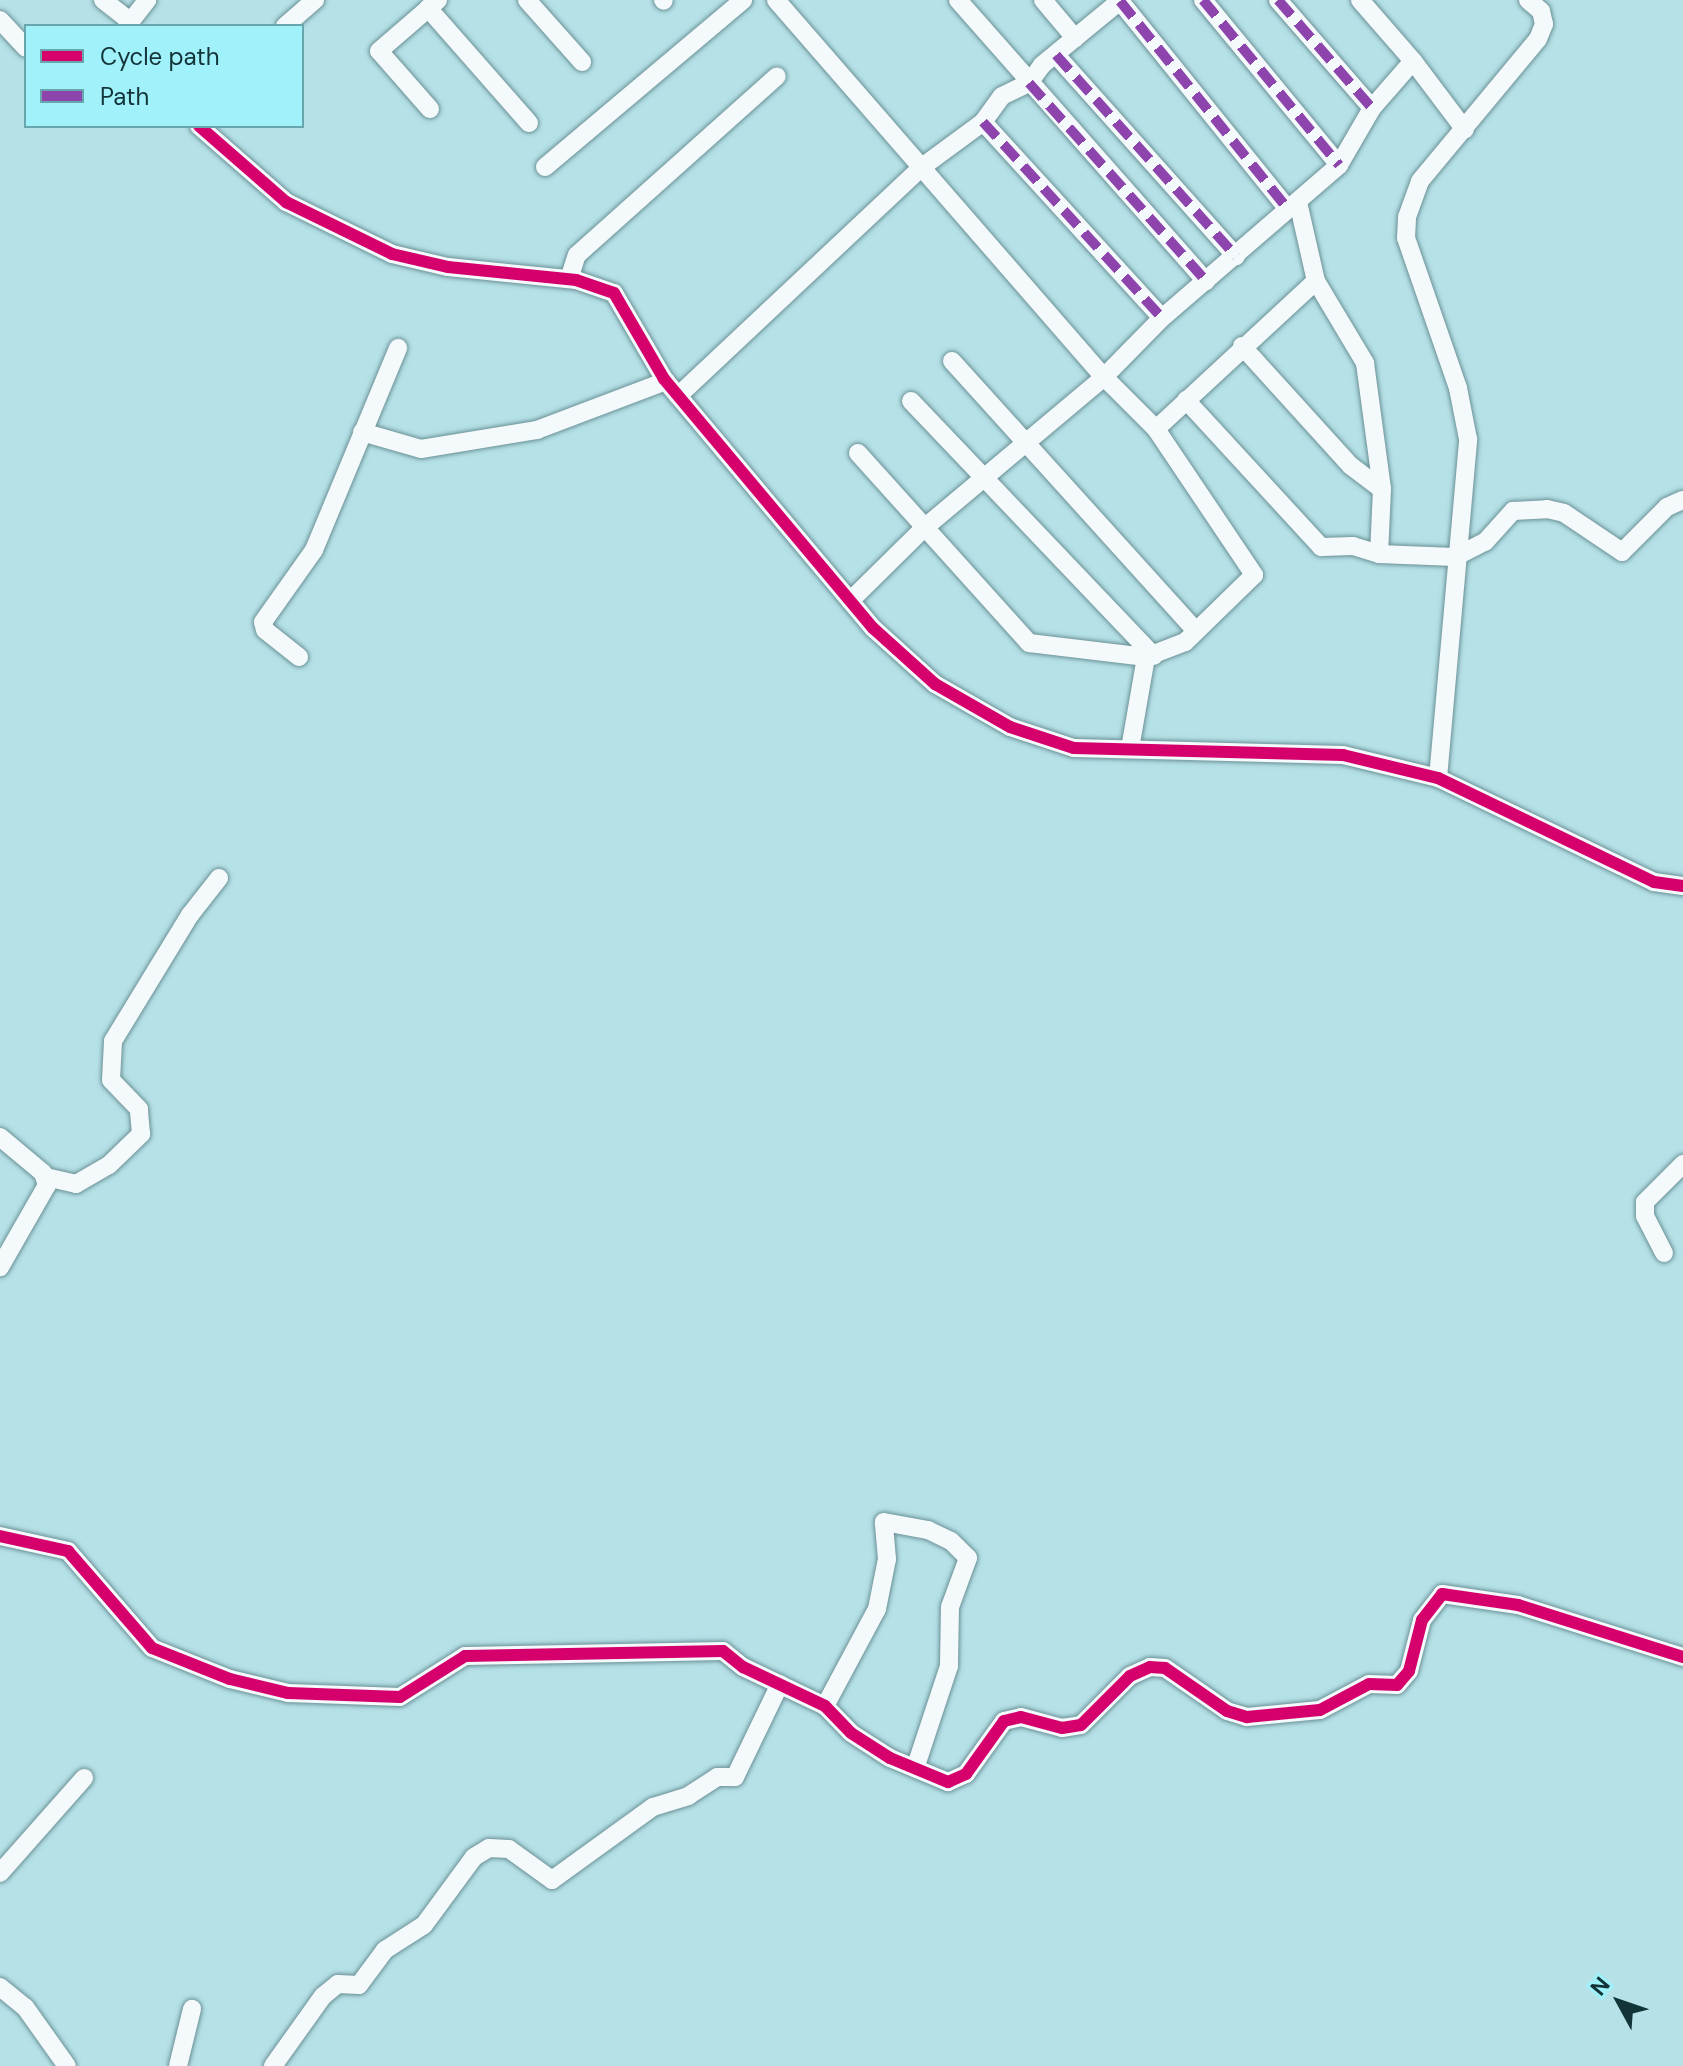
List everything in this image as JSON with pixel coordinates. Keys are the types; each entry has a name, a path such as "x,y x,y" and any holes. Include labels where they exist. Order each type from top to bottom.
{"street":[{"path":"103,0 129,24 147,0"},
{"path":"287,24 315,0"},
{"path":"527,0 582,62"},
{"path":"545,167 743,0"},
{"path":"776,0 1104,377 1156,429 1254,575 1196,631 1150,656 1029,643 923,529 858,453"},
{"path":"958,0 1206,281"},
{"path":"1043,0 1075,38"},
{"path":"1203,0 1339,165"},
{"path":"1278,0 1372,108"},
{"path":"1360,0 1413,61 1465,130"},
{"path":"1438,778 1455,557 1467,498 1468,439 1458,388 1406,238 1420,181 1538,39 1544,24 1541,11 1528,0"},
{"path":"362,432 417,449 537,430 672,389 922,167 983,122 1002,96 1029,83 1056,55 1120,1 1292,205 1316,281 1365,363 1382,489 1379,554"},
{"path":"430,109 379,51 433,4 529,123"},
{"path":"0,20 24,46"},
{"path":"1056,55 1236,256"},
{"path":"850,601 923,529 1104,377 1162,318 1339,165 1372,108 1413,61"},
{"path":"569,279 577,255 777,76"},
{"path":"983,122 1162,318"},
{"path":"201,128 286,202 392,254 448,267 569,279 614,293 672,389 850,601 914,669 1010,727 1054,745 1343,755 1438,778 1654,882 1683,886"},
{"path":"1156,429 1242,346 1316,281"},
{"path":"1242,346 1351,466 1382,489"},
{"path":"299,657 265,630 263,622 314,550 398,348"},
{"path":"952,361 1196,631"},
{"path":"1186,400 1321,547 1353,546 1379,554 1455,557 1485,542 1518,510 1564,513 1626,551 1667,507 1683,500"},
{"path":"911,401 1150,656"},
{"path":"1130,749 1150,656"},
{"path":"0,1137 46,1177 76,1184 109,1165 141,1134 139,1109 111,1080 113,1041 190,915 219,878"},
{"path":"1664,1253 1645,1216 1645,1202 1683,1164"},
{"path":"0,1267 43,1199 46,1177"},
{"path":"825,1706 877,1609 887,1559 884,1522 928,1530 951,1541 968,1558 950,1607 949,1666 915,1769"},
{"path":"0,1536 68,1551 152,1648 230,1679 288,1693 400,1697 465,1656 723,1651 825,1706 851,1733 941,1781 957,1780 978,1762 1004,1721 1021,1717 1062,1728 1081,1725 1130,1676 1150,1667 1165,1668 1227,1711 1247,1717 1320,1710 1369,1684 1397,1685 1409,1671 1422,1620 1442,1594 1518,1605 1683,1657"},
{"path":"273,2066 323,1996 338,1984 359,1985 385,1950 424,1925 474,1857 489,1848 509,1849 552,1880 653,1807 688,1796 717,1777 735,1777 780,1684"},
{"path":"0,1873 84,1778"},
{"path":"0,1987 25,2007 67,2066"},
{"path":"178,2066 192,2009"}],"marked path":[{"path":"1203,0 1339,165"},
{"path":"1278,0 1372,108"},
{"path":"1120,1 1287,208"},
{"path":"1056,55 1236,256"},
{"path":"1029,83 1206,281"},
{"path":"983,122 1162,318"}],"cycle path":[{"path":"201,128 286,202 392,254 448,267 576,280 614,293 664,379 873,628 935,684 1010,727 1074,748 1343,755 1438,778 1654,882 1683,886"},
{"path":"0,1536 68,1551 152,1648 230,1679 288,1693 400,1697 465,1656 723,1651 743,1667 825,1706 851,1733 890,1758 948,1782 966,1774 1004,1721 1021,1717 1062,1728 1081,1725 1130,1676 1150,1667 1165,1668 1227,1711 1247,1717 1320,1710 1369,1684 1397,1685 1409,1671 1422,1620 1442,1594 1518,1605 1683,1657"}]}
